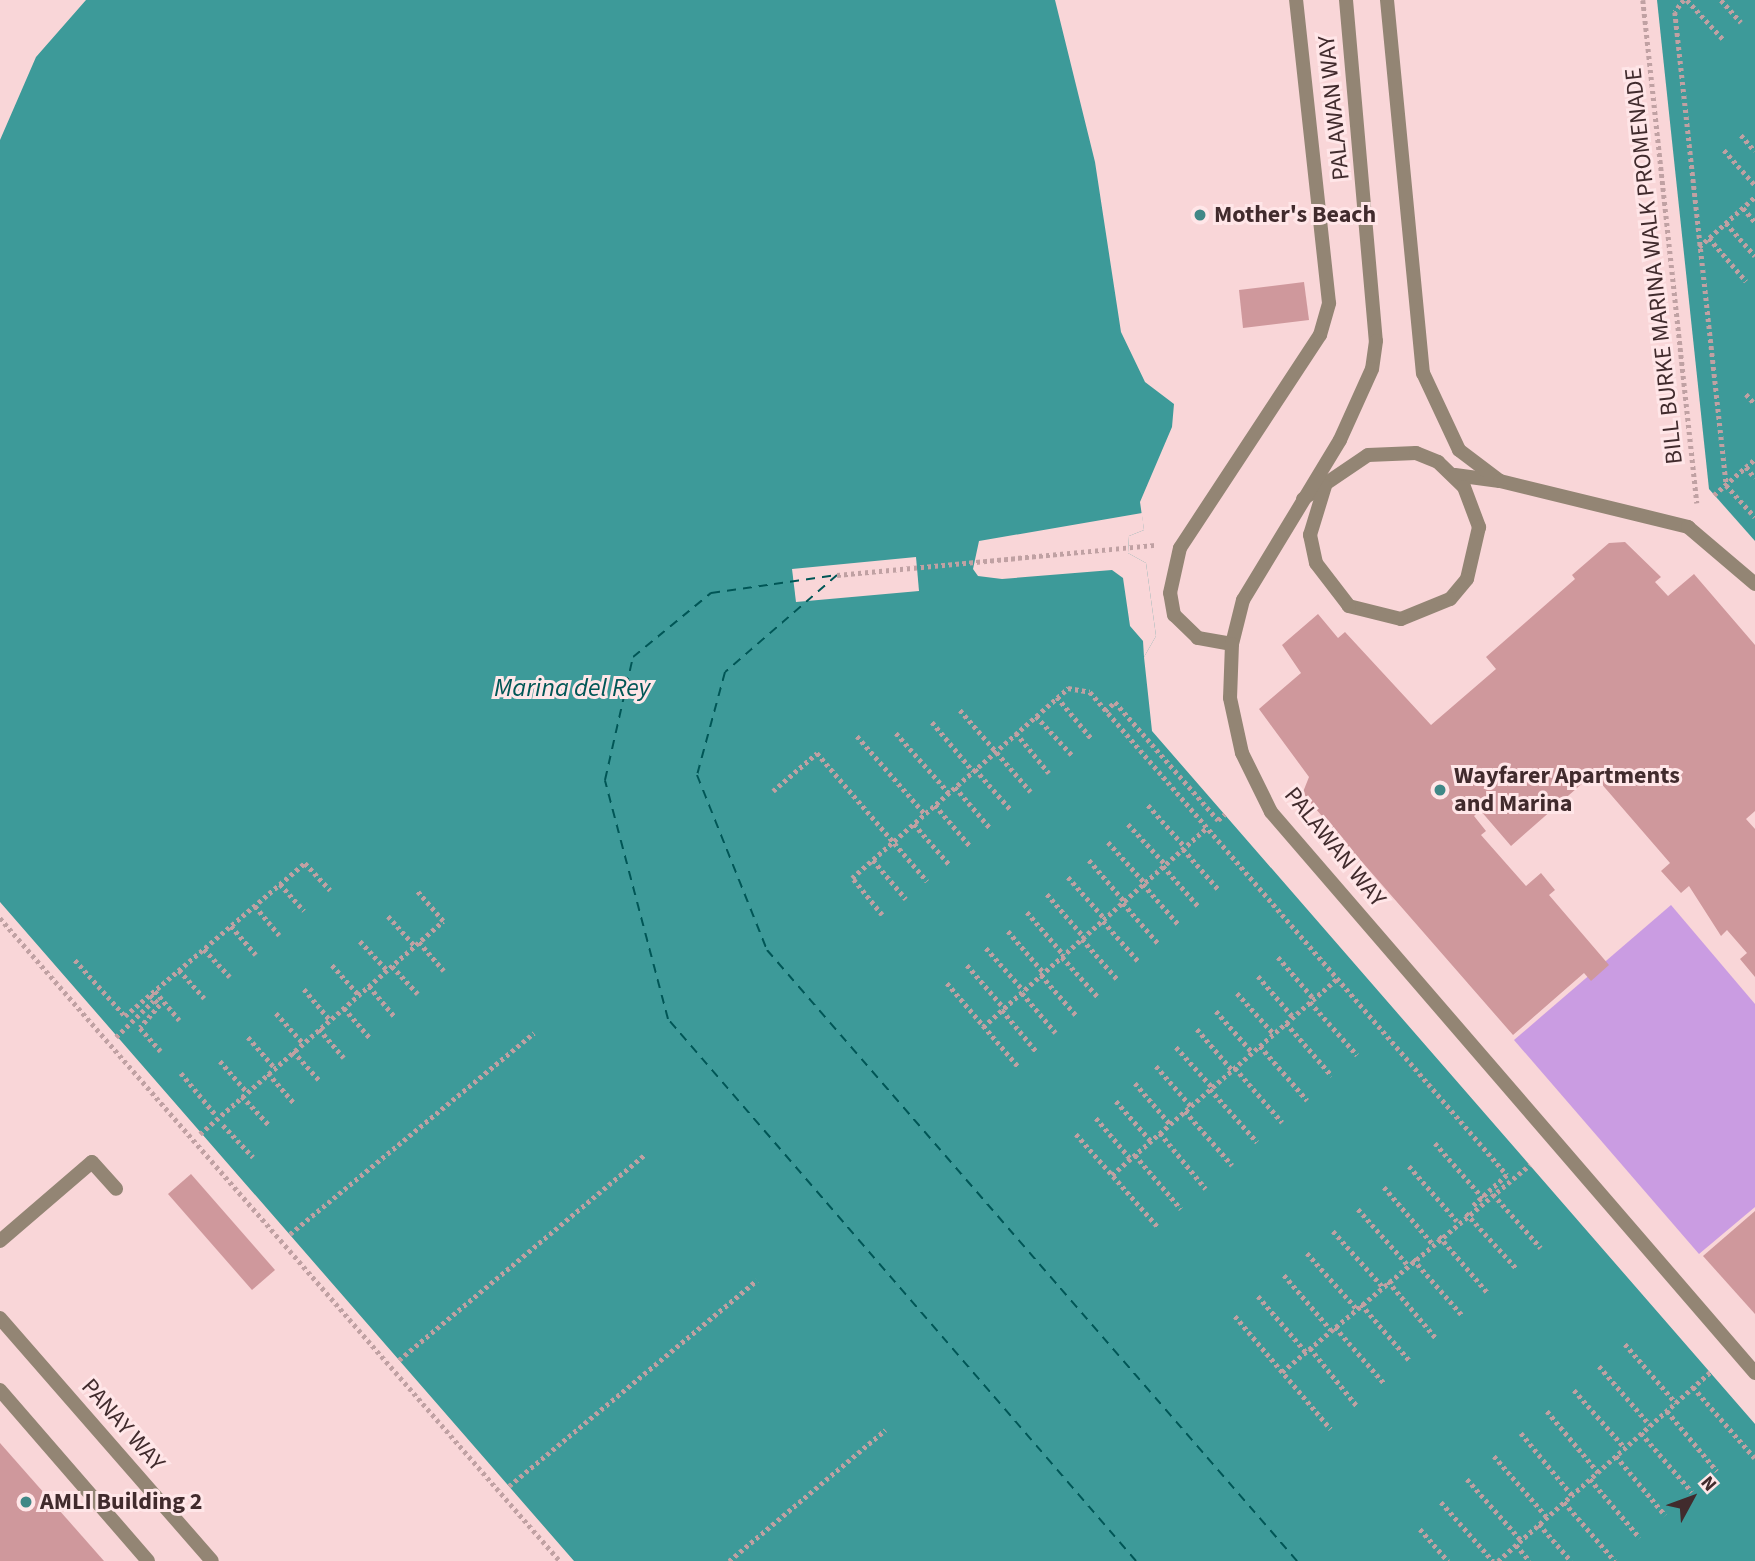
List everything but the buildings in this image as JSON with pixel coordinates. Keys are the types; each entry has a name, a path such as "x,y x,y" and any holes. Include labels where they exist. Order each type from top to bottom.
{"street":[{"path":"1232,644 1198,638 1174,615 1170,593 1180,548 1320,335 1329,303 1296,0"},
{"name":"PALAWAN WAY","path":"1346,0 1378,320 1367,379 1340,440 1300,501 1243,600 1232,644 1230,698 1242,753 1271,812 1755,1373"},
{"path":"1387,0 1423,373 1459,450 1500,481"},
{"path":"1300,501 1325,486 1342,468 1391,450 1416,453 1455,475 1500,481 1688,527 1755,584"},
{"path":"1325,486 1310,535 1329,587 1374,617 1401,619 1450,599 1477,554 1472,500 1455,475"},
{"path":"0,1241 92,1162 116,1189"},
{"name":"PANAY WAY","path":"0,1318 212,1561"},
{"path":"0,1390 148,1561"}],"path":[{"name":"BILL BURKE MARINA WALK PROMENADE","path":"1643,0 1698,501 1688,527"},
{"path":"1723,39 1685,0 1675,12 1726,485 1755,517"},
{"path":"1721,0 1741,22"},
{"path":"1741,135 1755,151"},
{"path":"1724,150 1755,186"},
{"path":"1699,247 1755,197"},
{"path":"1743,208 1755,222"},
{"path":"1726,223 1755,256"},
{"path":"1709,238 1746,281"},
{"path":"1746,394 1755,404"},
{"path":"1714,495 1755,459"},
{"path":"1746,467 1755,478"},
{"path":"837,575 1150,544 1180,548"},
{"path":"882,915 852,878 1068,688 1090,692 1507,1175 1282,1372"},
{"path":"1057,697 1091,738"},
{"path":"1105,711 1115,702 1218,820 1224,814"},
{"path":"960,710 1031,792"},
{"path":"1036,716 1072,755"},
{"path":"932,722 1011,810"},
{"path":"896,733 949,793"},
{"path":"1016,733 1049,773"},
{"path":"857,736 925,814"},
{"path":"773,791 817,753 927,881"},
{"path":"955,787 990,828"},
{"path":"935,805 970,846"},
{"path":"1148,805 1219,890"},
{"path":"914,824 949,864"},
{"path":"1128,824 1199,907"},
{"path":"983,1027 1206,828"},
{"path":"1108,842 1180,925"},
{"path":"873,860 906,899"},
{"path":"1089,860 1158,943"},
{"path":"75,960 125,1016 305,863 330,890"},
{"path":"1068,877 1139,962"},
{"path":"280,884 304,911"},
{"path":"200,1134 443,921 417,891"},
{"path":"1047,894 1118,980"},
{"path":"255,906 279,935"},
{"path":"1027,912 1098,997"},
{"path":"388,916 444,971"},
{"path":"0,918 559,1561"},
{"path":"231,926 256,956"},
{"path":"1008,931 1076,1015"},
{"path":"360,941 387,970"},
{"path":"204,948 230,977"},
{"path":"986,948 1056,1033"},
{"path":"1278,957 1357,1055"},
{"path":"332,965 359,995"},
{"path":"967,965 1036,1051"},
{"path":"392,966 418,995"},
{"path":"179,970 204,998"},
{"path":"1258,976 1293,1017"},
{"path":"1111,1175 1337,979"},
{"path":"947,983 1018,1066"},
{"path":"369,986 394,1016"},
{"path":"304,989 330,1020"},
{"path":"152,993 179,1020"},
{"path":"152,993 159,1005 140,1028 161,1051"},
{"path":"1237,993 1274,1034"},
{"path":"117,1037 153,1001"},
{"path":"344,1008 370,1038"},
{"path":"1216,1011 1252,1052"},
{"path":"276,1013 303,1043"},
{"path":"1286,1023 1332,1076"},
{"path":"1197,1029 1282,1122"},
{"path":"319,1030 344,1058"},
{"path":"290,1234 534,1033"},
{"path":"248,1037 274,1068"},
{"path":"1260,1046 1307,1100"},
{"path":"1176,1047 1257,1142"},
{"path":"293,1051 320,1081"},
{"path":"220,1060 269,1125"},
{"path":"1156,1066 1191,1106"},
{"path":"181,1073 215,1114"},
{"path":"268,1073 294,1103"},
{"path":"1135,1083 1170,1124"},
{"path":"1116,1101 1151,1141"},
{"path":"1185,1111 1231,1166"},
{"path":"1096,1118 1181,1209"},
{"path":"223,1125 253,1157"},
{"path":"1160,1133 1206,1189"},
{"path":"1076,1134 1159,1228"},
{"path":"1435,1143 1483,1198"},
{"path":"399,1360 644,1155"},
{"path":"1474,1206 1530,1165"},
{"path":"1409,1166 1457,1221"},
{"path":"1384,1188 1432,1243"},
{"path":"1493,1194 1541,1248"},
{"path":"1359,1209 1407,1264"},
{"path":"1466,1213 1516,1268"},
{"path":"1333,1231 1381,1286"},
{"path":"1439,1236 1488,1293"},
{"path":"1307,1252 1356,1308"},
{"path":"1413,1259 1462,1315"},
{"path":"1284,1275 1384,1383"},
{"path":"509,1486 757,1280"},
{"path":"1388,1281 1436,1338"},
{"path":"1258,1296 1357,1406"},
{"path":"1361,1304 1410,1361"},
{"path":"1234,1316 1331,1429"},
{"path":"1625,1344 1676,1403"},
{"path":"1599,1366 1650,1425"},
{"path":"1441,1502 1496,1561 1710,1372"},
{"path":"1693,1387 1755,1458"},
{"path":"1574,1390 1625,1448"},
{"path":"1667,1410 1717,1471"},
{"path":"1547,1411 1598,1472"},
{"path":"729,1561 885,1430"},
{"path":"1521,1433 1572,1495"},
{"path":"1642,1433 1692,1492"},
{"path":"1494,1456 1547,1517"},
{"path":"1616,1456 1665,1514"},
{"path":"1467,1479 1521,1541"},
{"path":"1590,1479 1640,1538"},
{"path":"1564,1502 1615,1561"},
{"path":"1539,1524 1571,1561"},
{"path":"1420,1529 1448,1561"},
{"path":"1516,1545 1530,1561"}],"shaded area":[{"path":"1671,905 1755,1004 1755,1207 1699,1254 1514,1040"}],"water":[{"name":"Marina del Rey","path":"86,0 1055,0 1095,162 1121,332 1145,382 1174,404 1172,427 1140,502 1144,530 1129,536 1128,553 1146,563 1156,636 1144,657 1152,731 1755,1424 1755,1561 574,1561 0,902 0,140 36,57"},
{"path":"1657,0 1755,0 1755,541 1709,489"}],"pier":[{"path":"1142,513 1144,530 1129,536 1128,553 1146,563 1156,636 1144,657 1143,641 1130,626 1123,578 1112,570 1002,579 978,576 973,569 979,541"},
{"path":"916,557 919,591 796,602 792,569"}],"ferry route":[{"path":"1136,1561 668,1019 605,780 633,657 711,593 837,575 725,672 697,775 767,950 1297,1561"}],"place":[{"name":"Mother's Beach","path":"1200,215"},
{"name":"Wayfarer Apartments and Marina","path":"1440,790"},
{"name":"AMLI Building 2","path":"26,1502"}]}
